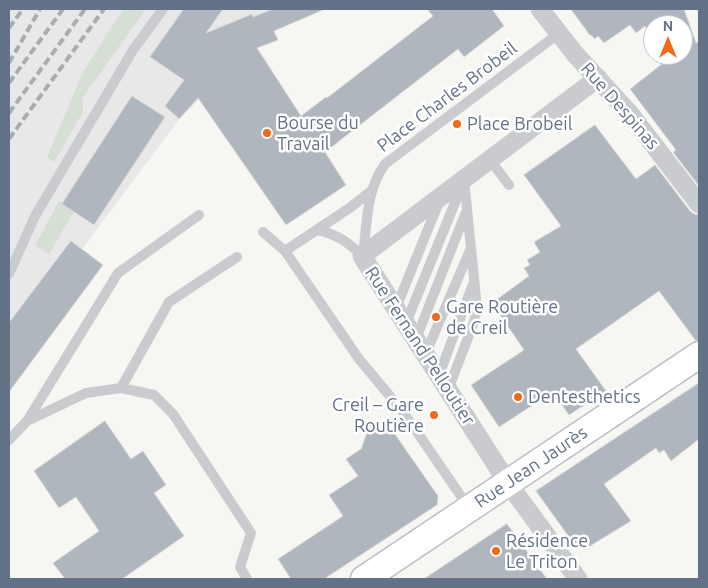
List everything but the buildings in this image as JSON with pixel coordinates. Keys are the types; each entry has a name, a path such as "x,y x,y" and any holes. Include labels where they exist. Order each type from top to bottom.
{"street":[{"name":"Rue Despinas","path":"540,9 558,34 630,114 699,204"},
{"name":"Rue Fernand Pelloutier","path":"578,579 508,483 362,256 598,78"},
{"name":"Rue Jean Jaurès","path":"364,579 699,355"}],"lane":[{"path":"9,274 35,216 133,50 163,9"},
{"name":"Place Charles Brobeil","path":"362,256 371,191 385,164 558,34"},
{"path":"490,160 509,186"},
{"path":"443,383 476,315 475,280 464,180"},
{"path":"401,316 464,180"},
{"path":"285,251 351,207 371,191"},
{"path":"401,316 441,197"},
{"path":"421,347 467,209"},
{"path":"9,440 27,422 118,273 199,215"},
{"path":"316,230 326,232 346,242 362,256"},
{"path":"263,232 285,251 359,359 404,413 470,509"},
{"path":"421,347 471,247"},
{"path":"121,388 169,302 237,257"},
{"path":"443,383 475,280"},
{"path":"27,422 86,394 121,388 154,395 178,422 250,533 240,567 247,579"}],"shaded area":[{"path":"9,9 326,9 251,40 177,122 9,347"},
{"path":"123,9 146,9 83,97 83,112 54,162 47,157 83,72"},
{"path":"59,201 76,208 49,254 35,246"}],"railway":[{"path":"9,28 23,9"},
{"path":"9,63 40,9"},
{"path":"9,83 63,9"},
{"path":"9,113 85,9"},
{"path":"9,139 104,9"}],"place":[{"name":"Place Brobeil","path":"457,124"},
{"name":"Bourse du Travail","path":"267,133"},
{"name":"Gare Routière de Creil","path":"436,317"},
{"name":"Dentesthetics","path":"518,397"},
{"name":"Creil – Gare Routière","path":"434,415"},
{"name":"Résidence Le Triton","path":"496,551"}]}
